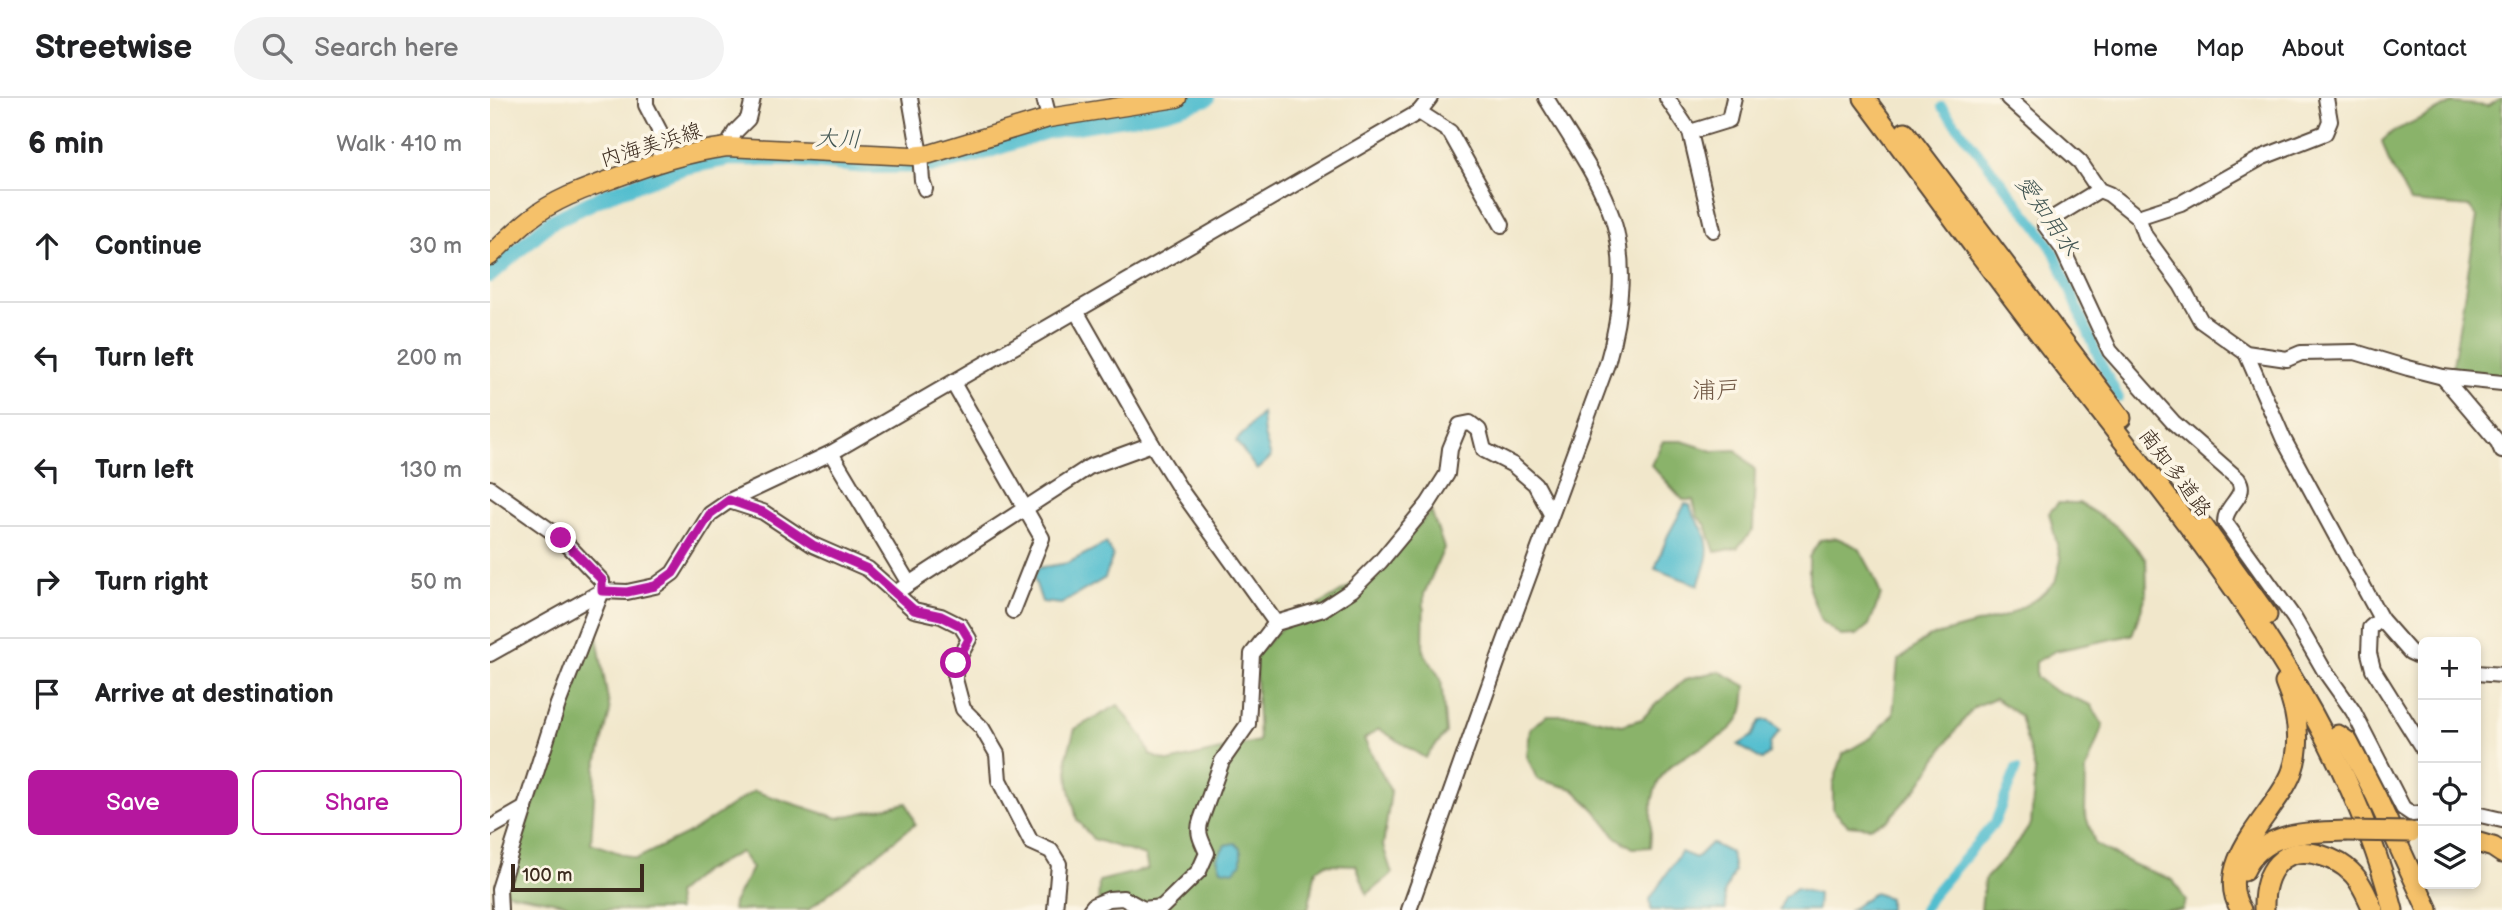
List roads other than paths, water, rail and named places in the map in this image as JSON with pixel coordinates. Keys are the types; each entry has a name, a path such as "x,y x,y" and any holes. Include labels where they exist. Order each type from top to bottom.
{"highway":[{"name":"南知多道路","path":"1864,98 1986,265 2187,526 2254,618 2314,713 2357,808 2393,910"},
{"name":"南知多道路","path":"1879,98 2247,585 2296,660 2338,735 2377,822 2406,910"},
{"path":"2187,526 2189,539 2282,677 2293,702 2298,728 2298,750 2286,785 2249,836 2240,854 2234,880 2235,901 2243,910"},
{"path":"2338,735 2348,742 2428,910"},
{"path":"2262,910 2254,891 2256,878 2267,857 2277,849 2308,838 2346,834"},
{"path":"2243,910 2243,873 2257,851 2268,842 2287,835 2417,835"},
{"path":"2481,836 2502,843"},
{"path":"2481,843 2502,853"},
{"path":"2262,910 2265,887 2277,863 2285,856 2312,852 2333,859 2352,872 2373,910"}],"main road":[{"name":"内海美浜線","path":"491,251 531,218 555,203 660,161 727,147 921,163 954,148 1049,118 1177,98"}],"street":[{"path":"646,98 646,105 659,130 660,161"},
{"path":"727,147 735,132 748,119 753,98"},
{"path":"910,98 925,189"},
{"path":"1044,98 1049,118"},
{"path":"490,654 602,591 627,592 655,586 673,573 710,514 729,500 831,453 1419,112 1430,98"},
{"path":"1409,910 1612,346 1619,317 1621,259 1609,207 1546,98"},
{"path":"1667,98 1690,132 1713,230"},
{"path":"1690,132 1729,120 1734,98"},
{"path":"2008,98 2080,162 2099,190 2109,194 2138,218 2145,236 2181,285 2201,321 2246,353 2287,359 2301,353 2355,352 2443,377 2502,383"},
{"path":"2138,218 2181,203 2263,157 2325,133 2330,121 2326,98"},
{"path":"1419,112 1450,132 1502,225"},
{"path":"2099,190 2045,225 2068,258 2110,351 2173,422 2238,479 2241,492 2226,511 2225,522 2294,618 2324,670 2353,711 2403,808 2412,814 2418,813"},
{"path":"1076,311 1152,444 1190,503 1276,623"},
{"path":"2246,353 2284,440 2381,619 2410,652 2418,656"},
{"path":"2443,377 2498,442 2502,451"},
{"path":"953,383 1042,538 1013,611"},
{"path":"1090,910 1094,905 1123,898 1143,909 1162,907 1199,872 1207,853 1198,828 1222,761 1248,724 1252,654 1276,623 1323,609 1352,590 1380,562 1428,504 1447,474 1450,449 1460,425 1470,423 1479,430 1484,450 1513,465 1535,484 1551,514"},
{"path":"895,593 1089,467 1152,444"},
{"path":"831,453 908,583"},
{"path":"490,488 561,538 602,580 602,591 558,704 499,889 500,910"},
{"path":"729,500 763,512 813,545 868,569 914,610 941,616 961,626 969,639 956,663 955,679 964,709 982,728 996,754 999,780 1031,842 1051,851 1059,864 1055,910"},
{"path":"2381,619 2370,628 2369,653 2372,669 2418,741"},
{"path":"2481,674 2502,676"},
{"path":"490,828 525,808"},
{"path":"2481,815 2502,820"}],"water":[{"path":"1262,413 1264,435 1271,457 1257,470 1236,441"},
{"path":"1685,504 1690,505 1706,538 1707,558 1698,585 1655,569 1668,535"},
{"path":"1106,543 1113,555 1105,578 1061,604 1042,602 1034,578 1038,568 1068,563"},
{"path":"1768,720 1780,730 1770,744 1769,754 1762,760 1738,745 1752,736 1760,721"},
{"path":"1235,843 1241,849 1241,864 1233,871 1221,869 1217,858 1225,845"},
{"path":"1711,843 1731,853 1734,871 1724,894 1726,910 1651,910 1650,899 1681,852 1696,858"},
{"path":"1796,888 1818,894 1817,910 1779,910 1784,898"},
{"path":"1874,893 1889,898 1889,910 1850,910"}],"waterway":[{"name":"大川","path":"490,275 549,223 609,194 684,167 731,158 796,159 866,166 934,165 975,155 1047,131 1165,111 1207,98"},
{"name":"愛知用水","path":"1942,107 2039,229 2054,252 2100,361 2119,398"},
{"name":"愛知用水","path":"1923,910 1930,898 1995,822 2016,769"}],"district":[{"name":"浦戸","path":"1716,390"}]}
